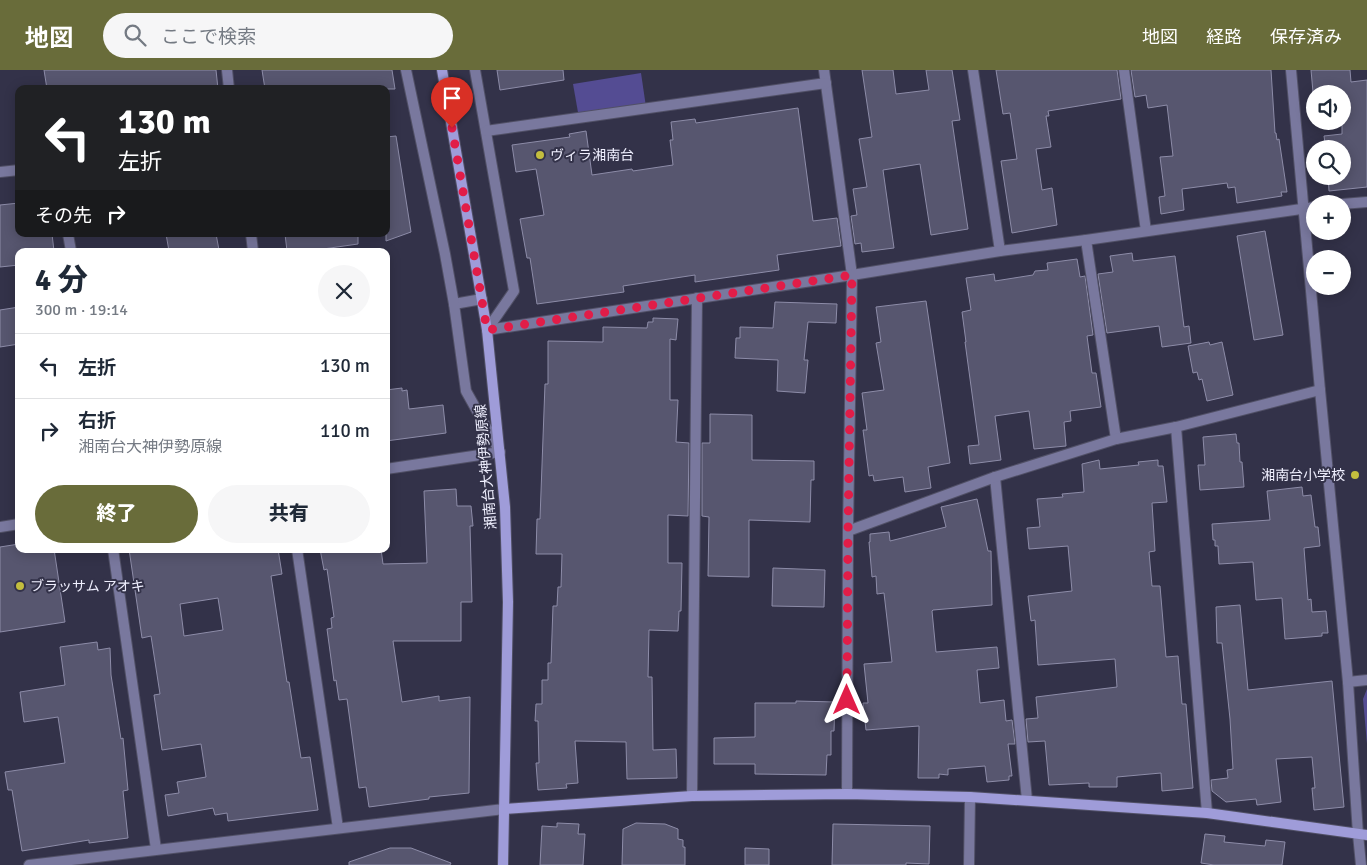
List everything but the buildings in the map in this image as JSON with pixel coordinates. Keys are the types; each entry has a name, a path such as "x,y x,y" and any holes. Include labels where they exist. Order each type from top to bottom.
{"street":[{"path":"227,70 229,85"},
{"path":"390,468 500,452 466,391 454,304 406,70"},
{"name":"湘南台大神伊勢原線","path":"442,70 487,330 505,507 508,602 503,865"},
{"path":"475,70 514,291 487,330"},
{"path":"824,70 852,275 848,531 847,794"},
{"path":"974,70 1000,251"},
{"path":"1124,70 1146,231"},
{"path":"1291,70 1362,834 1361,865"},
{"path":"486,131 826,83"},
{"path":"0,172 15,170"},
{"path":"1351,203 1367,202"},
{"path":"487,330 1000,251 1304,208"},
{"path":"1086,240 1116,439"},
{"path":"692,796 696,298"},
{"path":"454,304 482,300"},
{"path":"848,531 995,477 1116,439 1320,390"},
{"path":"1176,426 1206,813"},
{"path":"995,477 1027,800"},
{"path":"0,527 15,525"},
{"path":"114,553 156,849"},
{"path":"298,553 338,828"},
{"path":"1348,682 1367,680"},
{"path":"29,865 504,809 692,796 847,794 1027,800 1206,813 1362,834"},
{"path":"969,865 970,797"}],"shaded area":[{"path":"641,73 646,107 579,118 573,84"},
{"path":"1367,689 1367,744 1363,699"}],"place":[{"name":"ヴィラ湘南台","path":"540,155"},
{"name":"湘南台小学校","path":"1355,475"},
{"name":"ブラッサム アオキ","path":"20,586"}],"route":[{"path":"452,128 487,330 852,275 847,700"}]}
